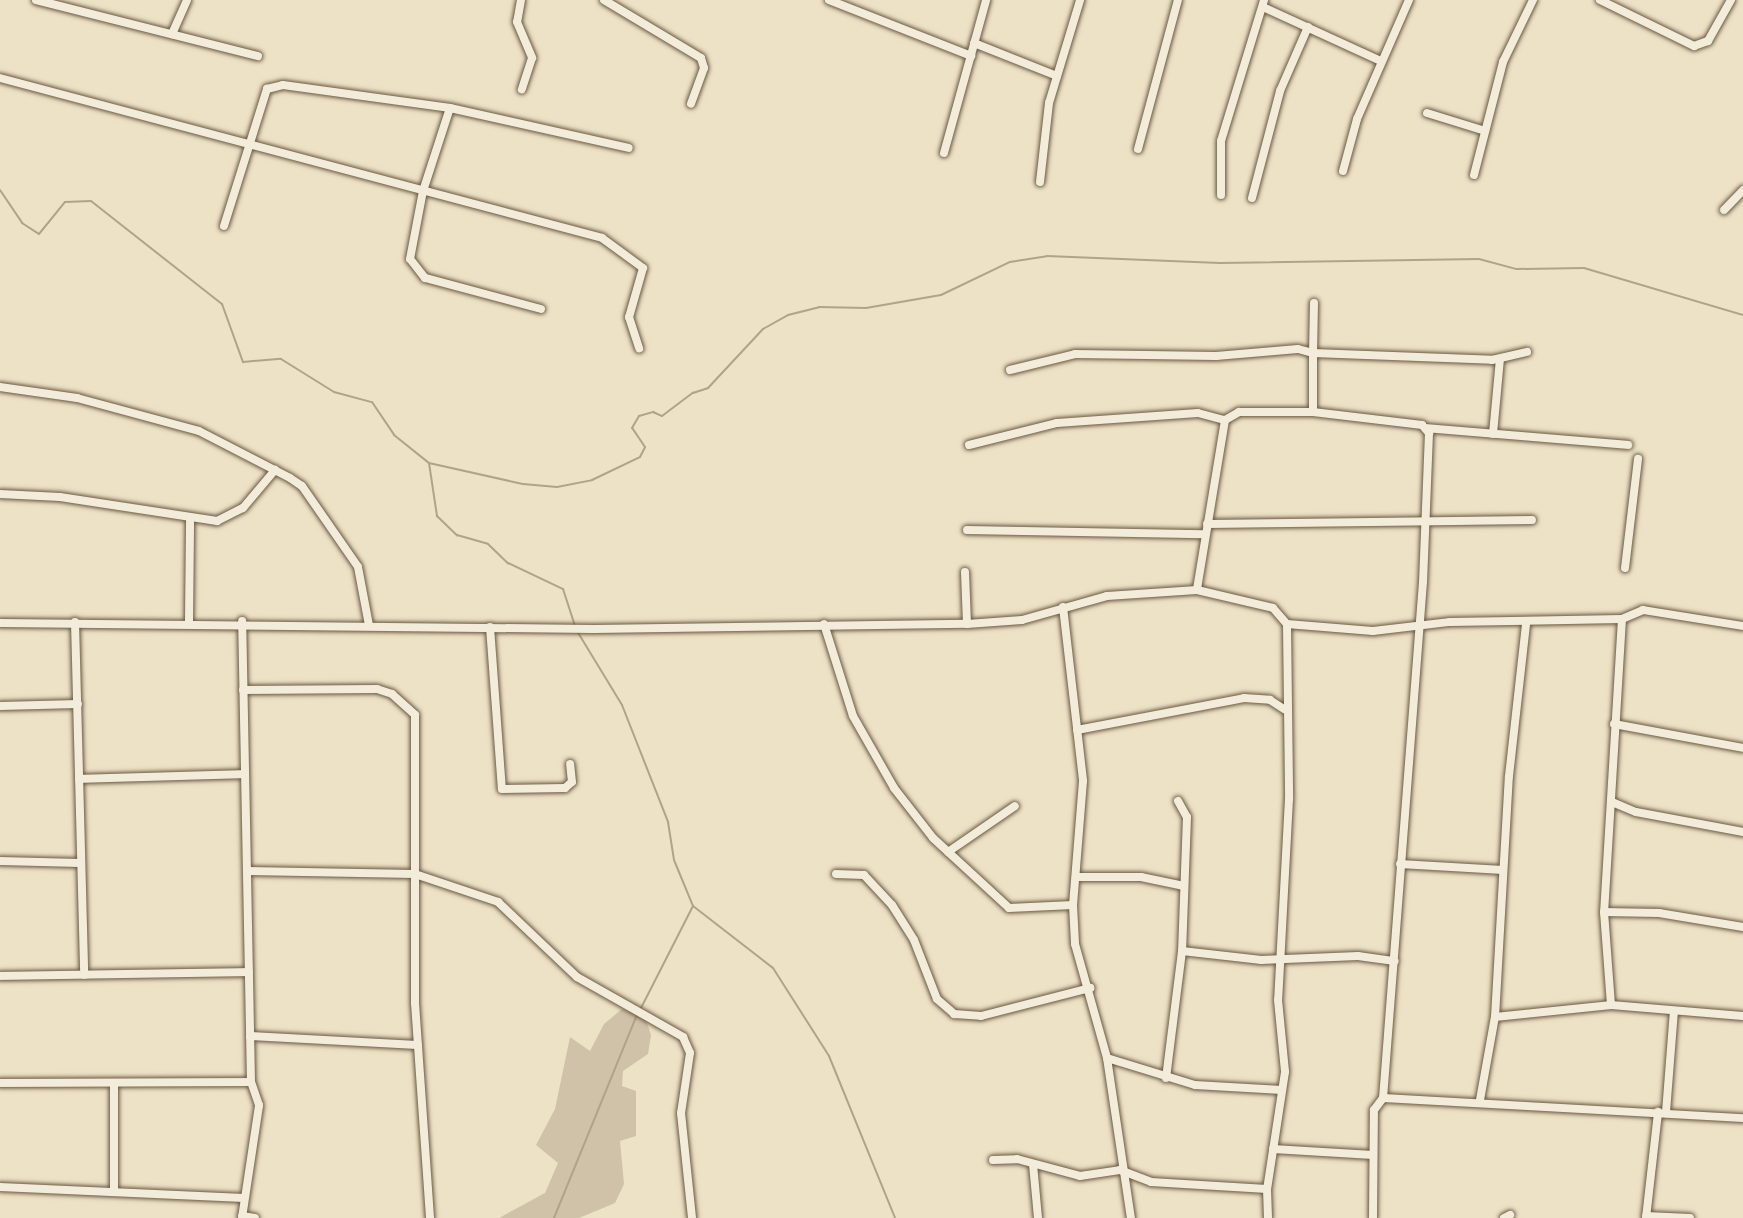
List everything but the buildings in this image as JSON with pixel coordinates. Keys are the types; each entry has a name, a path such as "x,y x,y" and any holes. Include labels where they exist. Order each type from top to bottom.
{"street":[{"path":"36,0 258,56"},
{"path":"172,34 187,0"},
{"path":"521,0 517,22 532,58 522,89"},
{"path":"604,0 701,58 704,69 691,104"},
{"path":"829,0 971,56"},
{"path":"944,153 986,0"},
{"path":"1040,182 1057,75 1080,0"},
{"path":"1138,149 1178,0"},
{"path":"1343,171 1381,60 1409,0"},
{"path":"1474,175 1503,62 1533,0"},
{"path":"1605,1 1694,46 1708,41 1731,0"},
{"path":"1221,195 1221,141 1264,3 1308,27 1381,60"},
{"path":"1252,198 1280,91 1308,27"},
{"path":"974,43 1057,75"},
{"path":"0,78 602,238 639,261 644,279 629,317 639,348"},
{"path":"224,226 247,144 267,89 284,85 450,108 629,148"},
{"path":"450,108 423,191 409,250 416,271 462,291 541,309"},
{"path":"1427,113 1485,131"},
{"path":"1724,210 1743,190"},
{"path":"1313,412 1314,303"},
{"path":"1010,370 1075,354 1216,356 1298,349 1313,353 1500,359 1527,352"},
{"path":"1494,434 1500,359"},
{"path":"0,387 77,398 199,430 302,486 358,567 369,625"},
{"path":"969,445 1057,423 1198,413 1225,420 1239,412 1313,412 1426,428 1628,445"},
{"path":"1197,590 1204,534 1225,420"},
{"path":"1373,1218 1374,1110 1383,1098 1426,524 1426,428"},
{"path":"1625,568 1638,459"},
{"path":"0,494 60,497 190,519 217,521 234,515 275,470"},
{"path":"189,622 190,519"},
{"path":"1207,524 1426,524 1532,520"},
{"path":"967,530 1204,534"},
{"path":"965,572 967,624"},
{"path":"0,623 242,621 490,627 967,624 1022,620 1063,607 1116,595 1197,590 1273,608 1287,624 1284,709 1290,800 1281,958 1282,1090 1267,1189 1268,1218"},
{"path":"1063,607 1083,781 1073,905 1075,944 1090,988 1107,1058 1127,1172 1131,1218"},
{"path":"1287,624 1419,628 1450,622 1526,624 1622,619 1643,610 1743,626"},
{"path":"1611,1005 1604,912 1622,619"},
{"path":"242,621 251,1082 259,1105 242,1217 255,1218"},
{"path":"75,622 84,975"},
{"path":"824,624 853,717 894,788 948,852 1009,908 1073,905"},
{"path":"1480,1100 1495,1017 1503,870 1526,624"},
{"path":"490,627 502,789 565,788 572,782 570,764"},
{"path":"243,690 377,689 407,705 418,727 416,874 418,1045 430,1218"},
{"path":"1077,730 1244,698 1270,700 1284,709"},
{"path":"0,706 78,704"},
{"path":"1614,724 1743,748"},
{"path":"79,779 244,774"},
{"path":"1166,1078 1182,951 1187,817 1178,801"},
{"path":"1612,802 1636,812 1743,832"},
{"path":"948,852 1015,806"},
{"path":"0,861 80,863"},
{"path":"1400,864 1503,870"},
{"path":"248,871 416,874 498,902 577,977 683,1037 690,1053 681,1113 692,1218"},
{"path":"836,874 864,875 892,905 914,940 937,999 954,1014 981,1016 1090,988"},
{"path":"1076,877 1141,877 1184,886"},
{"path":"1604,912 1659,912 1743,927"},
{"path":"1182,951 1281,958 1358,956 1395,961"},
{"path":"0,976 249,972"},
{"path":"1495,1017 1611,1005 1743,1016"},
{"path":"1674,1011 1646,1217 1690,1218"},
{"path":"250,1036 418,1045"},
{"path":"1107,1058 1166,1078 1282,1090"},
{"path":"0,1083 114,1085 251,1082"},
{"path":"114,1085 114,1192"},
{"path":"1383,1098 1480,1100 1743,1118"},
{"path":"1273,1149 1373,1155"},
{"path":"993,1160 1033,1164 1080,1176 1127,1172 1151,1182 1267,1189"},
{"path":"1033,1164 1038,1218"},
{"path":"0,1187 244,1197"}],"shaded area":[{"path":"622,1009 645,1017 651,1035 648,1054 623,1071 622,1086 636,1091 636,1136 620,1141 624,1184 615,1203 579,1218 499,1218 545,1193 558,1163 536,1145 555,1109 570,1037 590,1051 604,1024"}],"waterway":[{"path":"0,190 22,223 39,234 65,202 91,201 222,304 243,362 281,359 334,392 372,402 394,435 429,463 437,516 457,535 488,544 508,563 563,589 575,625"},
{"path":"429,463 523,484 557,487 592,480 640,457 645,447 632,428 639,416 653,412 662,416 693,393 708,388 763,329 788,315 819,307 866,308 941,295 1010,262 1047,256 1220,263 1479,259 1517,269 1584,268 1743,315"},
{"path":"577,631 622,705 668,822 674,860 693,906 773,968 829,1056 895,1218"},
{"path":"640,1010 693,906"},
{"path":"554,1218 637,1015"}]}
